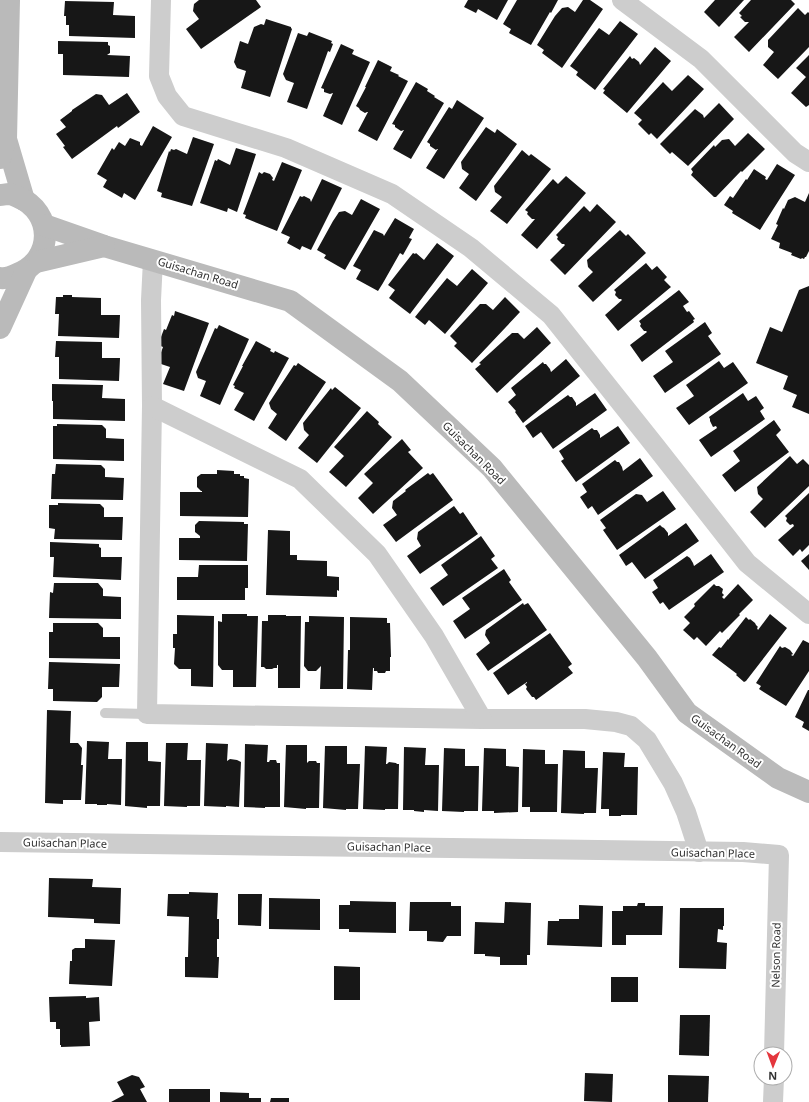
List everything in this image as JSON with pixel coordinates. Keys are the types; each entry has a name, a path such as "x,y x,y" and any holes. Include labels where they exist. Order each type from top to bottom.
{"street":[{"path":"9,0 3,148 24,200"},
{"path":"161,0 159,76 167,96 182,116 286,148 392,194 471,248 551,315 747,563 809,614"},
{"path":"622,0 701,59 795,153 809,162"},
{"path":"0,195 9,194 24,200 35,209 44,225 45,239 43,249 31,266 0,328"},
{"name":"Guisachan Road","path":"44,225 104,246 290,301 400,381 492,468 647,658 687,713 778,778 809,792"},
{"name":"Guisachan Road","path":"0,278 5,279 31,266 104,246"},
{"path":"154,260 151,300 152,406 147,714 585,719 616,722 631,726 647,740 673,783 686,812 699,852"},
{"path":"152,406 300,479 376,554 434,636 482,719"},
{"name":"Guisachan Place","path":"0,842 743,852 779,855"},
{"name":"Nelson Road","path":"774,1046 779,855"},
{"path":"773,1102 774,1086"}],"lane":[{"path":"105,713 147,714"}],"building":[{"path":"199,0 256,0 261,7 201,49 186,29 199,19 193,11 194,4"},
{"path":"468,0 508,0 497,20 478,9 476,13 464,7"},
{"path":"517,0 558,0 531,45 509,33 511,29 503,24"},
{"path":"583,0 590,0 603,9 562,68 542,53 544,50 537,45 555,16 562,8 568,7 575,12"},
{"path":"715,0 744,0 719,27 704,12"},
{"path":"751,0 791,0 795,4 749,52 734,37 749,22 745,22 740,17 742,16 739,13"},
{"path":"65,1 114,2 113,15 135,16 135,38 69,36 69,25 66,25 66,16 64,16"},
{"path":"798,8 805,15 808,12 809,13 809,47 778,79 763,65 774,52 768,47 768,40"},
{"path":"266,19 291,27 292,29 270,97 241,88 246,71 237,68 234,62 240,41 248,44 254,27 261,24 264,25"},
{"path":"620,21 638,34 595,90 576,75 578,72 570,66 599,28 609,35"},
{"path":"309,32 332,41 331,43 333,44 330,52 328,51 307,109 287,102 294,83 286,80 283,74 298,33 307,36"},
{"path":"58,41 108,42 108,45 110,46 110,53 107,55 130,56 129,77 63,75 63,54 58,54"},
{"path":"341,44 354,50 352,54 370,62 342,125 323,116 333,93 330,94 324,92 324,89 321,88"},
{"path":"655,47 671,61 627,113 603,93 605,90 603,89 630,56 632,59 634,58 639,62 640,65"},
{"path":"809,55 809,105 806,107 791,93 806,77 796,68"},
{"path":"378,60 392,67 390,71 408,81 377,141 358,131 368,112 365,113 356,106"},
{"path":"688,75 704,89 657,139 651,133 649,135 638,124 642,120 634,113 663,82 672,91"},
{"path":"416,82 428,89 427,91 444,103 411,159 393,149 404,130 401,131 392,124"},
{"path":"127,93 140,112 118,128 117,126 72,159 56,134 66,127 60,120 96,94 102,95 109,105"},
{"path":"457,100 484,118 444,179 426,168 438,149 436,150 427,142 449,107 452,109"},
{"path":"719,103 734,119 688,166 672,152 670,154 660,144 695,109 703,115 704,118"},
{"path":"153,126 172,137 135,200 124,193 122,198 103,187 107,180 97,174 112,148 114,150 119,142 125,146 130,138 140,142 140,145 142,146"},
{"path":"486,127 495,133 497,129 517,144 476,201 459,188 469,174 462,169 461,162"},
{"path":"748,133 765,149 716,197 714,197 691,175 693,172 691,169 714,145 715,147 722,140 729,139 735,146"},
{"path":"193,137 214,144 192,206 161,197 162,193 157,191 169,151 170,152 171,149 176,149 187,154"},
{"path":"236,148 256,154 237,212 228,208 227,212 200,203 215,160 217,161 218,159 230,165"},
{"path":"522,150 529,156 531,154 551,169 507,224 490,211 502,197 495,192 494,186"},
{"path":"282,162 302,170 277,231 245,218 246,215 243,214 259,172 262,174 264,172 270,174 273,178 272,180 274,181"},
{"path":"777,164 795,175 760,230 732,213 733,211 724,205 730,196 733,198 754,169 766,177 765,179 767,180"},
{"path":"566,176 586,193 537,249 521,235 535,219 532,219 525,210 553,179 558,184"},
{"path":"322,179 342,188 311,250 302,246 300,250 287,243 290,237 281,233 300,196 310,199 311,202"},
{"path":"809,193 809,251 804,259 801,259 791,255 792,253 779,248 780,243 771,239 778,225 776,224 788,200 795,197 805,202"},
{"path":"361,199 380,209 345,270 324,258 326,255 317,250 339,212 345,211 352,215"},
{"path":"597,204 616,222 565,275 550,260 565,245 557,239 558,237 556,235 584,206 590,212"},
{"path":"395,218 414,229 409,238 412,239 403,255 400,253 378,291 356,279 361,270 353,266 374,230 383,234 384,236"},
{"path":"620,230 626,236 628,234 646,253 593,302 578,286 593,272 588,267 587,260"},
{"path":"437,243 454,256 410,314 389,298 395,290 388,285 413,253 416,253 424,260"},
{"path":"646,263 652,270 657,266 667,277 664,280 671,287 618,331 605,315 622,300 615,295 616,292 614,290"},
{"path":"472,269 488,283 445,334 429,320 425,325 415,317 447,278 457,286"},
{"path":"809,286 809,414 792,407 797,395 783,389 788,376 756,363 770,327 782,332 799,290"},
{"path":"679,290 689,302 683,306 695,319 693,320 694,322 642,362 630,345 647,332 640,326 641,324 639,321"},
{"path":"63,295 72,295 72,297 101,298 101,315 120,315 119,338 58,336 59,314 55,314 56,297 63,297"},
{"path":"505,297 520,312 472,363 454,346 457,343 450,336 480,304 486,304 493,310"},
{"path":"175,311 209,323 184,391 163,384 170,367 161,364 159,358 163,347 158,345 164,329 166,330 172,315 174,316"},
{"path":"705,322 712,333 708,336 721,354 665,393 653,376 673,362 665,351"},
{"path":"219,325 249,339 220,405 200,396 206,381 198,378 196,372 215,328 217,329"},
{"path":"537,327 551,343 497,393 475,369 481,364 479,363 512,333 518,333 524,339"},
{"path":"56,341 102,342 102,358 120,358 119,381 59,379 59,357 55,357"},
{"path":"256,341 271,349 270,351 274,353 275,351 289,358 254,421 234,410 244,393 234,388 235,386 233,385"},
{"path":"566,359 580,376 523,423 515,412 516,411 508,402 516,395 511,388 543,362 551,372"},
{"path":"719,361 724,368 733,362 748,383 689,425 676,408 694,396 686,385"},
{"path":"298,363 326,382 286,441 268,428 277,414 271,409 269,403 294,365 296,366"},
{"path":"52,384 103,385 102,398 125,399 125,421 53,419"},
{"path":"335,387 361,408 317,463 298,448 309,435 304,430 303,423 331,388 332,390"},
{"path":"595,393 607,410 553,449 541,432 533,438 525,426 568,395 572,397 576,403 576,406"},
{"path":"743,393 748,401 756,396 764,408 760,411 765,419 711,457 699,440 717,428 716,426 713,427 709,417"},
{"path":"367,411 392,437 346,487 329,472 344,456 334,447"},
{"path":"774,420 781,430 776,435 789,452 735,492 722,475 740,461 733,451"},
{"path":"57,424 102,425 106,429 106,438 124,439 124,461 53,459 53,426 57,426"},
{"path":"618,426 630,443 576,482 561,461 564,459 559,451 592,428 597,430 600,438"},
{"path":"402,439 411,450 408,452 423,468 373,514 358,498 373,483 364,474"},
{"path":"790,456 797,464 803,459 809,465 809,486 765,528 750,512 763,499 758,494 757,487"},
{"path":"640,458 653,476 598,515 592,506 588,509 580,497 587,492 582,484 615,460 619,462 623,471"},
{"path":"56,464 101,465 105,469 105,477 124,478 123,500 51,499 52,474 55,474"},
{"path":"217,470 234,471 234,474 240,474 240,476 244,476 244,478 249,479 248,517 180,516 180,492 202,492 197,487 197,477 201,474 217,474"},
{"path":"428,473 430,475 433,473 453,500 396,542 383,525 397,515 392,508 393,501"},
{"path":"663,491 676,509 617,550 603,530 606,528 600,520 636,494 642,495 647,502"},
{"path":"809,493 809,545 802,552 800,549 793,556 778,540 794,526 793,524 790,525 786,521 787,518 785,516"},
{"path":"58,503 100,504 104,508 104,517 123,517 122,540 54,539 55,529 49,528 49,505 58,505"},
{"path":"454,506 460,514 463,512 478,534 420,574 407,556 421,546 417,539 418,532"},
{"path":"199,521 244,522 244,524 248,524 247,561 179,560 179,538 200,538 200,536 195,532 195,525"},
{"path":"686,523 699,541 645,579 632,562 626,566 619,555 660,525 668,533 668,536"},
{"path":"268,530 290,531 290,555 297,555 297,560 327,561 327,576 339,577 339,591 337,590 337,597 266,595"},
{"path":"481,536 495,556 491,559 498,568 443,606 430,588 448,575 441,565"},
{"path":"50,542 99,544 99,547 101,548 101,557 122,557 121,580 53,577 54,557 50,557"},
{"path":"711,554 724,572 669,610 663,602 660,604 652,592 658,588 653,580 687,556 690,558 694,566"},
{"path":"809,554 809,570 801,561"},
{"path":"199,565 248,565 248,588 245,588 245,600 177,600 177,577 198,577"},
{"path":"504,569 511,580 509,582 522,600 465,639 453,621 470,609 462,598"},
{"path":"54,583 98,583 103,589 103,596 121,597 121,619 49,618 50,592 53,593"},
{"path":"714,584 723,589 722,593 724,595 722,597 724,599 738,584 753,600 722,633 720,631 706,646 697,637 694,640 683,630 690,623 684,617 695,606 694,604"},
{"path":"523,603 524,605 528,603 547,630 488,671 476,654 490,643 485,635 486,630"},
{"path":"222,614 247,614 247,616 258,616 256,687 233,687 233,670 222,670 218,665 218,621 222,622"},
{"path":"770,614 787,628 744,682 736,675 737,674 712,655 719,647 721,648 746,617 755,623 758,630"},
{"path":"177,615 214,616 213,687 191,686 191,669 179,669 174,664 175,648 173,648 173,634 177,634"},
{"path":"268,615 301,616 300,688 278,688 278,665 277,668 272,669 261,667 262,621 268,621"},
{"path":"309,616 344,617 343,689 320,689 321,666 316,671 308,671 304,666 305,622 309,622"},
{"path":"350,617 387,618 387,623 390,623 390,671 378,673 377,671 374,671 373,668 372,690 347,689 348,650 350,650"},
{"path":"53,623 98,623 103,628 103,637 120,637 120,659 49,658 49,632 53,632"},
{"path":"550,633 572,664 568,667 573,673 536,700 526,689 527,687 525,684 527,682 508,695 493,673"},
{"path":"803,640 809,643 809,671 786,706 759,689 761,686 756,683 780,646 790,650 793,654 791,655 793,656"},
{"path":"49,662 120,664 119,687 102,687 102,697 97,702 53,701 53,689 48,689"},
{"path":"808,690 809,731 802,727 804,722 795,717"},
{"path":"47,710 71,711 70,743 78,743 82,748 81,765 83,765 81,800 63,800 63,804 45,803"},
{"path":"87,741 109,742 108,759 122,759 121,805 85,804"},
{"path":"126,742 148,742 148,761 161,762 160,806 147,806 147,808 125,806"},
{"path":"166,743 188,743 187,760 201,760 200,806 164,806"},
{"path":"206,743 228,744 227,761 230,759 241,762 239,807 204,806"},
{"path":"245,744 268,745 267,762 270,760 276,760 277,763 280,763 280,807 244,807"},
{"path":"286,745 307,745 307,763 309,761 316,761 317,763 320,763 319,808 306,809 284,807"},
{"path":"325,746 347,746 347,764 360,764 358,809 346,810 323,808"},
{"path":"365,746 387,747 386,764 389,762 399,764 398,809 363,809"},
{"path":"404,747 426,748 425,765 439,765 438,811 424,810 424,812 403,810"},
{"path":"444,748 465,749 465,766 479,766 478,811 442,811"},
{"path":"484,748 506,749 506,766 519,767 518,812 494,813 494,811 482,811"},
{"path":"523,749 545,750 545,764 558,764 557,812 530,812 530,807 522,807"},
{"path":"563,750 585,751 585,768 598,768 596,813 561,813"},
{"path":"603,752 625,753 624,767 638,767 637,815 609,816 609,809 601,809"},
{"path":"49,878 93,879 92,887 121,888 120,924 94,923 94,919 48,917"},
{"path":"189,892 218,893 218,978 185,977 185,957 188,957 189,917 167,916 168,894 189,894"},
{"path":"238,894 262,894 261,926 238,925"},
{"path":"269,898 320,899 320,930 269,929"},
{"path":"350,901 396,902 396,933 349,932 349,929 339,929 339,905 350,905"},
{"path":"410,902 451,902 451,906 461,906 461,936 447,936 443,942 427,941 427,931 409,931"},
{"path":"505,902 531,903 530,955 527,955 527,965 500,965 500,957 485,956 485,954 474,954 475,922 504,923"},
{"path":"638,903 645,903 645,906 663,906 662,935 626,935 626,945 612,945 612,911 623,911 623,906 637,906"},
{"path":"579,905 603,906 602,947 547,945 548,921 559,921 559,919 579,919"},
{"path":"680,908 724,908 724,926 723,930 718,929 717,942 727,943 726,969 679,968"},
{"path":"85,939 115,940 112,986 69,984 72,950 75,948 85,948"},
{"path":"334,966 360,967 360,1000 334,1000"},
{"path":"611,977 638,977 638,1002 611,1002"},
{"path":"86,996 86,998 99,997 100,1021 89,1022 90,1046 61,1047 60,1029 56,1029 56,1022 50,1022 49,997"},
{"path":"680,1015 710,1015 709,1056 679,1055"},
{"path":"585,1073 613,1074 612,1102 584,1101"},
{"path":"132,1075 139,1077 145,1087 140,1089 147,1102 111,1102 124,1095 117,1082"},
{"path":"668,1075 709,1076 708,1102 668,1102"},
{"path":"169,1089 210,1089 210,1102 169,1102"},
{"path":"220,1092 249,1093 249,1098 261,1098 261,1102 220,1102"},
{"path":"271,1098 289,1098 289,1102 270,1102"}]}
